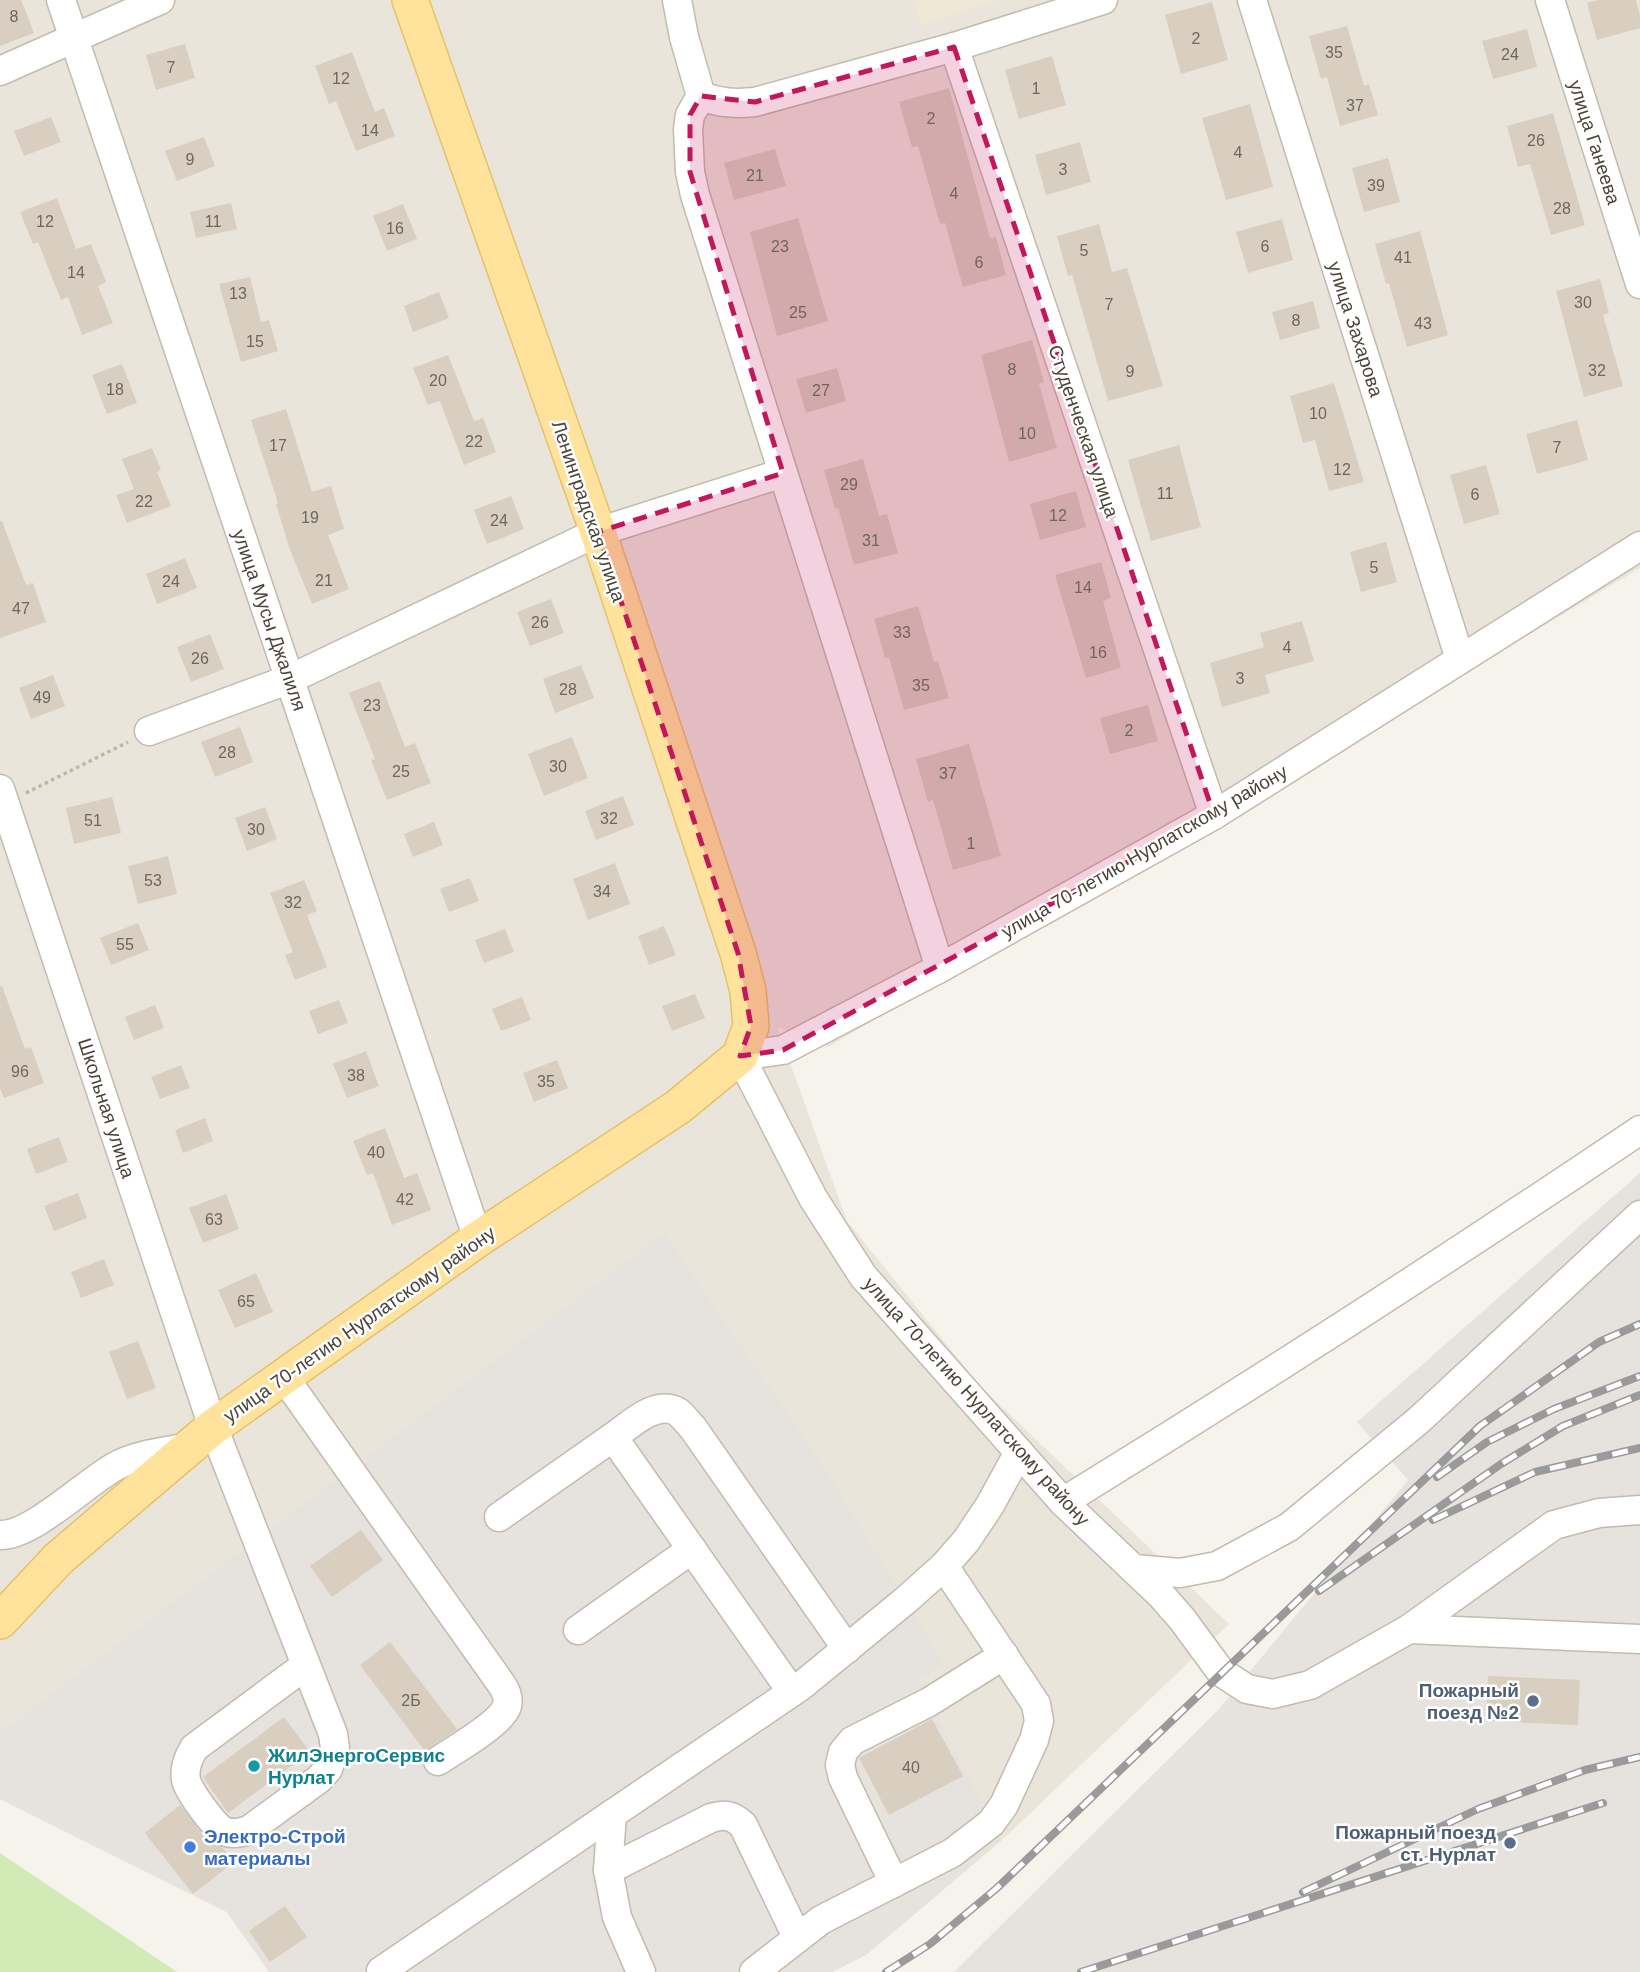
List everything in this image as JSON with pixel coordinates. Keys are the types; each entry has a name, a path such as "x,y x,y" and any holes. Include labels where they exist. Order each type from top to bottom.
{"main road":[{"name":"Ленинградская улица","path":"410,0 597,532 738,953 748,991 745,1041"},
{"name":"улица 70-летию Нурлатскому району","path":"0,1620 58,1559 201,1437 478,1239 678,1107 745,1041"}],"street":[{"name":"улица Мусы Джалиля","path":"61,0 478,1239"},
{"path":"0,71 160,0"},
{"path":"677,0 684,37 701,96 690,115 688,129 690,172 695,195 940,968"},
{"path":"701,96 719,102 755,102 954,47 1103,0"},
{"name":"улица Захарова","path":"1252,0 1460,659"},
{"name":"улица Ганеева","path":"1550,0 1640,284"},
{"name":"Студенческая улица","path":"954,47 1214,815"},
{"path":"149,731 290,679 597,532 783,473"},
{"name":"улица 70-летию Нурлатскому району","path":"745,1041 783,1050 940,968 1214,815 1640,546"},
{"name":"Школьная улица","path":"2,796 201,1437 306,1665 333,1734 335,1748 328,1769 319,1779 249,1830 229,1833 219,1829 186,1784 188,1758 194,1748 306,1665"},
{"name":"улица 70-летию Нурлатскому району","path":"745,1041 813,1198 863,1276 1063,1502 1182,1619 1221,1672 1247,1689 1273,1694 1310,1685 1409,1629 1553,1525 1599,1513 1640,1510"},
{"path":"1063,1502 1272,1373 1640,1130"},
{"path":"1134,1569 1180,1573 1217,1566 1289,1527 1419,1420 1640,1216"},
{"path":"284,1377 507,1695 507,1706 499,1718 438,1761"},
{"path":"499,1517 650,1411 666,1409 678,1412 693,1428 847,1649"},
{"path":"0,1535 12,1535 36,1521 116,1466 201,1437"},
{"path":"613,1437 792,1692"},
{"path":"381,1971 792,1692 847,1649 944,1566 966,1541 990,1505 1019,1452"},
{"path":"578,1630 692,1549"},
{"path":"754,1972 821,1920 952,1853 991,1823 1010,1793 1034,1740 1039,1721 1036,1704 944,1566"},
{"path":"1409,1629 1640,1639"},
{"path":"894,1883 843,1778 840,1765 843,1752 852,1741 929,1702 1004,1654"},
{"path":"612,1814 608,1870 617,1917 641,1972"},
{"path":"608,1870 711,1818 724,1815 734,1817 743,1825 797,1937"}],"path":[{"path":"2,796 149,731"}],"highlighted area":[{"path":"954,47 1214,815 783,1050 740,1056 751,1026 738,953 598,532 783,473 690,172 690,115 701,96 755,102"}],"shaded area":[{"path":"0,0 1640,0 1640,568 1353,740 828,1047 777,1027 847,1221 980,1386 1229,1624 1001,1841 866,1955 832,1972 269,1972 227,1912 0,1799"},
{"path":"914,0 999,0 921,25"},
{"path":"1640,1173 1640,1972 954,1972 1218,1710 1408,1480 1357,1422"},
{"path":"664,1233 827,1472 944,1664 918,1680 1001,1841 866,1955 832,1972 269,1972 227,1912 0,1799 0,1733"}],"green space":[{"path":"0,1853 177,1972 0,1972"}],"building":[{"path":"0,0 21,0 34,33 0,46"},
{"path":"1598,0 1636,0 1640,28 1597,40 1587,3"},
{"path":"1212,2 1228,60 1181,74 1165,15"},
{"path":"1347,26 1364,86 1369,84 1378,115 1340,126 1327,77 1321,79 1309,36"},
{"path":"1527,29 1537,67 1493,79 1482,41"},
{"path":"185,44 195,78 156,90 146,55"},
{"path":"352,52 375,112 384,108 395,136 356,151 336,101 329,104 315,66"},
{"path":"1052,56 1066,105 1019,119 1005,70"},
{"path":"949,88 990,238 996,237 1006,275 963,287 945,223 940,224 918,146 912,147 899,102"},
{"path":"1250,104 1273,187 1226,200 1202,118"},
{"path":"1553,113 1585,225 1551,235 1530,164 1518,167 1507,126"},
{"path":"51,117 61,142 24,156 14,131"},
{"path":"204,137 215,166 177,181 165,151"},
{"path":"1080,142 1091,182 1046,195 1035,155"},
{"path":"775,149 786,186 734,200 724,163"},
{"path":"1388,158 1400,202 1364,212 1352,168"},
{"path":"57,198 76,249 91,244 106,282 98,286 113,323 82,335 68,297 61,300 38,242 33,244 20,212"},
{"path":"231,203 237,229 196,238 190,212"},
{"path":"403,204 417,239 387,251 373,216"},
{"path":"798,218 828,321 777,336 750,232"},
{"path":"1282,219 1293,260 1248,273 1236,232"},
{"path":"1099,224 1112,272 1127,268 1163,386 1108,401 1072,275 1068,276 1057,236"},
{"path":"1420,231 1448,335 1407,347 1375,244"},
{"path":"250,277 261,322 269,320 278,351 241,362 219,284"},
{"path":"1600,279 1609,313 1603,315 1623,386 1584,397 1556,291"},
{"path":"439,292 449,318 413,332 404,306"},
{"path":"1313,301 1320,328 1280,340 1272,312"},
{"path":"1032,340 1044,382 1039,384 1057,448 1009,462 981,355"},
{"path":"448,355 474,421 483,418 496,452 464,465 440,401 428,405 413,368"},
{"path":"122,364 137,403 107,414 92,375"},
{"path":"837,368 846,401 806,413 796,379"},
{"path":"1334,383 1364,482 1329,491 1315,440 1303,443 1290,396"},
{"path":"286,409 312,492 331,486 344,529 328,535 349,589 312,604 289,547 251,420"},
{"path":"1577,420 1588,460 1537,474 1526,434"},
{"path":"1179,445 1201,527 1151,541 1128,460"},
{"path":"152,448 161,470 157,472 171,506 127,523 116,495 134,489 122,459"},
{"path":"863,459 879,516 887,514 898,553 854,565 824,470"},
{"path":"1486,465 1500,514 1464,524 1450,475"},
{"path":"1076,491 1086,527 1040,540 1030,504"},
{"path":"511,496 524,529 487,544 474,510"},
{"path":"0,521 26,585 33,583 46,622 0,638"},
{"path":"1386,542 1397,582 1361,592 1350,552"},
{"path":"185,558 197,588 157,604 146,574"},
{"path":"1101,562 1111,598 1103,601 1121,668 1086,678 1055,575"},
{"path":"551,599 564,633 530,646 517,612"},
{"path":"918,606 934,662 938,661 949,698 904,710 889,657 885,658 874,619"},
{"path":"1302,621 1314,661 1265,675 1270,693 1222,707 1210,663 1264,647 1260,633"},
{"path":"210,634 224,669 191,682 177,647"},
{"path":"581,665 594,698 555,713 543,679"},
{"path":"53,675 65,706 31,719 19,688"},
{"path":"380,681 405,747 415,743 431,783 387,800 371,760 375,759 349,693"},
{"path":"1148,705 1158,741 1110,754 1100,718"},
{"path":"240,727 253,762 215,777 201,742"},
{"path":"572,737 588,778 544,796 528,754"},
{"path":"969,744 1001,856 953,870 933,800 928,802 916,759"},
{"path":"623,796 634,825 596,840 585,811"},
{"path":"112,797 121,833 74,844 66,808"},
{"path":"265,807 277,839 247,851 235,818"},
{"path":"434,822 443,845 413,857 404,834"},
{"path":"168,856 177,894 138,904 128,866"},
{"path":"615,863 630,904 588,920 573,879"},
{"path":"470,878 479,901 449,912 440,889"},
{"path":"304,880 317,911 307,915 327,967 295,980 285,955 293,952 270,893"},
{"path":"138,923 149,950 111,965 100,938"},
{"path":"664,926 676,955 649,965 638,936"},
{"path":"505,929 514,952 484,963 475,940"},
{"path":"0,986 25,1049 31,1047 44,1083 4,1098 0,1088"},
{"path":"695,994 705,1018 672,1031 662,1006"},
{"path":"522,997 531,1020 501,1031 492,1009"},
{"path":"339,1000 348,1023 318,1034 309,1011"},
{"path":"155,1005 164,1028 134,1040 125,1017"},
{"path":"366,1051 379,1086 347,1098 333,1064"},
{"path":"557,1060 568,1088 534,1102 523,1073"},
{"path":"181,1065 190,1088 160,1099 151,1077"},
{"path":"205,1118 213,1141 183,1153 175,1130"},
{"path":"385,1128 404,1178 417,1173 431,1210 392,1225 373,1173 367,1175 353,1141"},
{"path":"59,1137 68,1162 36,1174 27,1149"},
{"path":"78,1193 87,1218 54,1231 44,1206"},
{"path":"226,1194 239,1229 203,1243 189,1208"},
{"path":"104,1259 114,1285 81,1298 71,1272"},
{"path":"256,1273 273,1312 235,1328 218,1290"},
{"path":"138,1341 156,1388 127,1399 109,1352"},
{"path":"361,1530 383,1560 332,1597 310,1566"},
{"path":"390,1642 457,1729 425,1751 360,1665"},
{"name":"Пожарный поезд №2","path":"1488,1676 1580,1680 1578,1725 1486,1721"},
{"name":"ЖилЭнергоСервис Нурлат","path":"284,1717 310,1752 228,1813 203,1777"},
{"path":"932,1719 963,1776 889,1815 859,1758"},
{"path":"180,1805 206,1839 224,1849 234,1862 193,1894 145,1833"},
{"path":"285,1906 307,1937 270,1962 249,1931"}],"railway":[{"path":"886,1972 930,1944 997,1888 1480,1426 1599,1342 1640,1324"},
{"path":"1437,1477 1487,1442 1554,1409 1640,1376"},
{"path":"1319,1591 1501,1464 1563,1426 1640,1395"},
{"path":"1433,1520 1535,1472 1640,1448"},
{"path":"1303,1892 1478,1809 1585,1770 1640,1757"},
{"path":"1081,1972 1603,1803"}],"place":[{"name":"Пожарный поезд №2","path":"1533,1701"},
{"name":"ЖилЭнергоСервис Нурлат","path":"254,1766"},
{"name":"Пожарный поезд ст. Нурлат","path":"1510,1843"},
{"name":"Электро-Строй материалы","path":"190,1847"}]}
